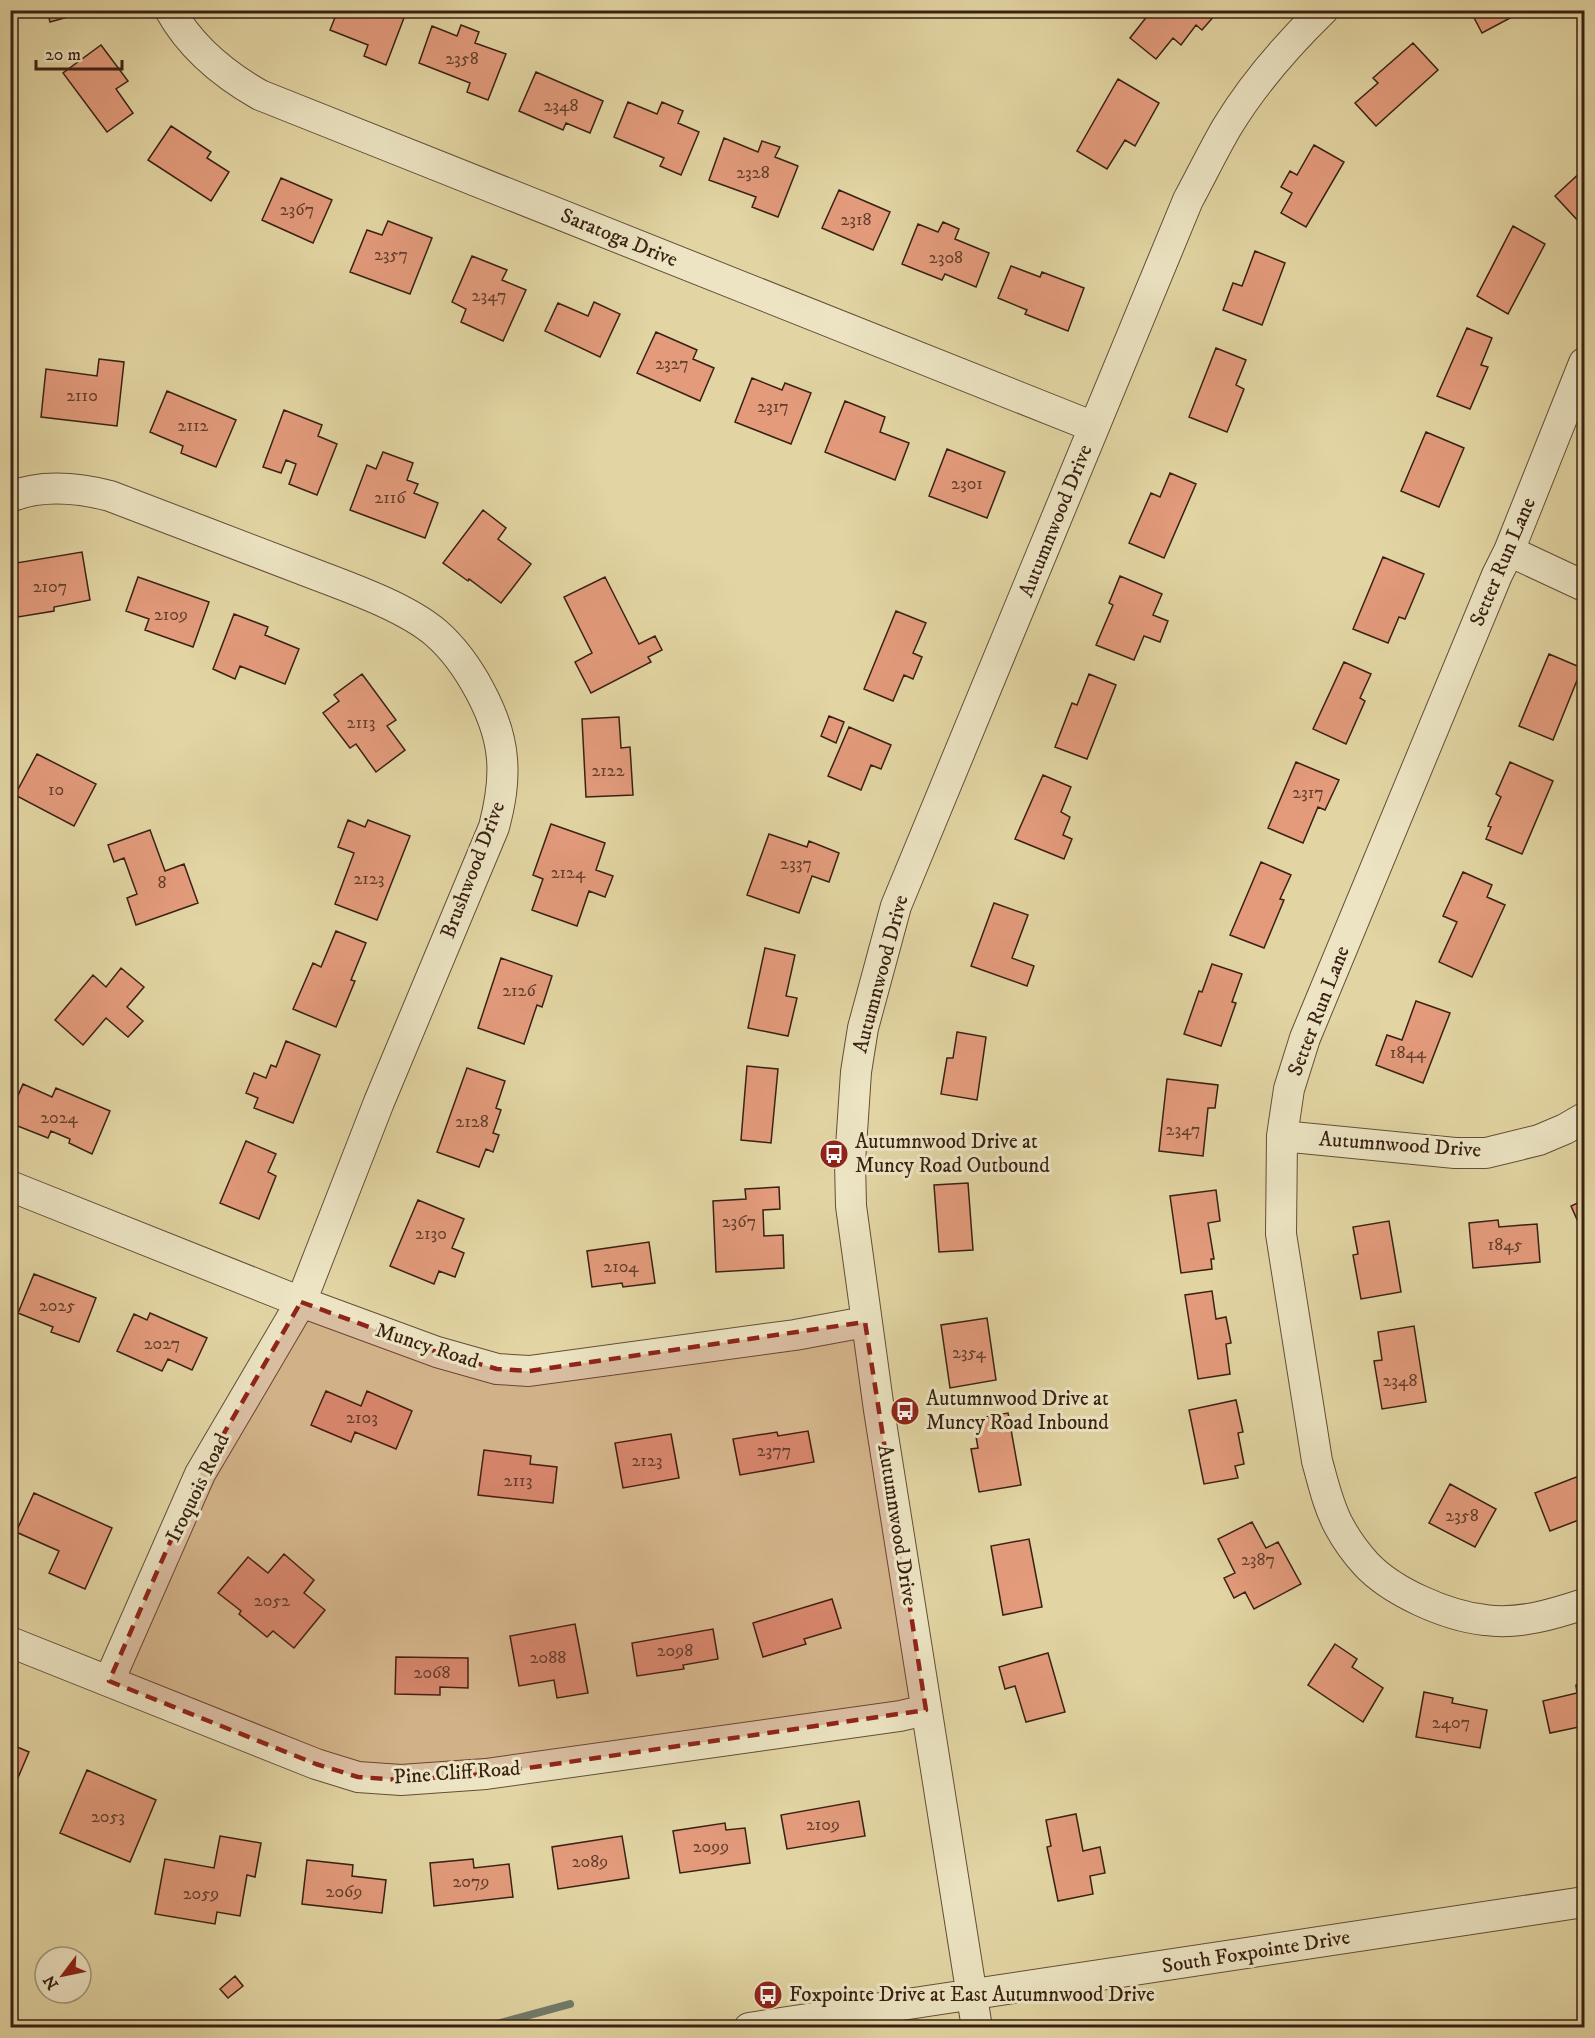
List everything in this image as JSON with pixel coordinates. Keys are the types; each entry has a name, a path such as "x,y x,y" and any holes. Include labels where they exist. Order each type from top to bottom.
{"street":[{"name":"Saratoga Drive","path":"170,10 188,37 219,69 260,95 1094,427"},
{"name":"Autumnwood Drive","path":"977,2028 865,1322 852,1206 850,1162 856,1072 863,1028 896,906 1188,200 1228,126 1265,73 1323,10"},
{"name":"Setter Run Lane","path":"1584,363 1509,551 1305,1038 1290,1089 1281,1136 1280,1192 1283,1246 1317,1461 1339,1525 1366,1564 1376,1574 1423,1602 1486,1621 1520,1620 1584,1604"},
{"name":"Brushwood Drive","path":"10,497 21,492 47,489 86,489 110,496 332,581 400,610 436,633 472,675 494,724 502,758 502,793 494,827 384,1091 301,1302"},
{"path":"1509,551 1584,586"},
{"name":"Autumnwood Drive","path":"1281,1136 1455,1153 1486,1153 1539,1140 1584,1118"},
{"name":"Muncy Road","path":"10,1186 301,1302 437,1352 497,1369 529,1371 795,1335 865,1322"},
{"name":"Iroquois Road","path":"109,1681 200,1474 301,1302"},
{"name":"Pine Cliff Road","path":"10,1642 316,1764 358,1777 401,1780 486,1774 900,1716 926,1710"},
{"name":"South Foxpointe Drive","path":"749,2028 1584,1902"}],"highlighted area":[{"path":"301,1302 437,1352 497,1369 529,1371 865,1322 926,1710 486,1774 401,1780 358,1777 316,1764 109,1681 200,1474"}],"building":[{"path":"47,10 81,10 82,13 50,22"},
{"path":"338,10 407,10 386,65 364,56 368,45 330,30"},
{"path":"1152,10 1210,10 1215,15 1202,30 1196,25 1181,45 1173,38 1156,59 1130,38"},
{"path":"1470,10 1525,10 1482,33"},
{"path":"461,25 479,32 475,43 506,54 488,100 467,92 470,83 419,63 432,26 457,36"},
{"path":"1413,43 1438,70 1376,126 1355,103 1378,83 1373,78"},
{"path":"101,45 128,81 116,89 133,113 107,132 63,73"},
{"path":"536,72 603,101 590,133 566,123 563,130 519,111"},
{"path":"1118,79 1159,103 1135,146 1125,140 1107,169 1077,151"},
{"path":"628,102 657,114 662,102 683,111 678,123 699,132 681,175 660,166 664,158 614,137"},
{"path":"171,126 211,152 207,158 229,172 211,201 148,160"},
{"path":"724,138 758,152 762,141 780,147 775,157 798,166 778,217 752,207 756,197 709,180"},
{"path":"1314,145 1344,162 1306,227 1281,213 1292,193 1281,187 1290,171 1297,175"},
{"path":"1584,169 1584,220 1581,224 1555,196"},
{"path":"281,178 332,200 313,243 262,220"},
{"path":"839,190 890,212 873,250 822,228"},
{"path":"388,221 432,238 410,294 350,272 367,230 382,235"},
{"path":"943,222 959,229 955,239 989,253 976,287 945,274 942,280 902,264 918,224 938,232"},
{"path":"1513,226 1545,244 1508,314 1477,296"},
{"path":"1255,251 1285,263 1262,325 1223,310 1233,283 1242,286"},
{"path":"472,256 507,270 502,280 526,290 503,341 461,322 466,309 452,302"},
{"path":"1011,266 1040,277 1042,272 1084,288 1068,331 1025,314 1027,310 998,298"},
{"path":"594,302 620,314 600,357 545,331 558,303 588,316"},
{"path":"1467,328 1492,338 1481,365 1488,367 1470,409 1437,396"},
{"path":"656,332 697,350 693,359 714,368 700,401 637,373"},
{"path":"1216,348 1246,360 1236,385 1244,389 1227,432 1189,417"},
{"path":"99,359 124,362 117,426 41,417 46,369 97,376"},
{"path":"752,378 782,390 785,383 811,393 791,444 735,422"},
{"path":"167,391 236,420 216,467 181,453 183,446 150,432"},
{"path":"845,401 885,417 880,432 909,443 895,480 825,452"},
{"path":"284,410 322,425 318,436 337,444 317,495 289,484 296,464 286,460 281,473 263,467"},
{"path":"1426,432 1464,448 1439,507 1401,491"},
{"path":"947,449 1005,472 987,518 929,496"},
{"path":"383,452 413,463 407,480 418,484 414,493 438,503 425,538 350,510 367,465 376,469"},
{"path":"1170,473 1196,484 1164,558 1129,543 1151,493 1160,497"},
{"path":"483,510 506,528 498,539 531,564 501,603 443,563"},
{"path":"82,552 90,600 54,607 54,611 18,617 10,564"},
{"path":"1383,557 1424,574 1405,619 1399,617 1388,643 1353,629"},
{"path":"1120,576 1162,594 1153,615 1168,621 1160,642 1144,636 1134,660 1096,645 1113,605 1109,603"},
{"path":"138,577 209,602 193,647 145,630 149,619 126,611"},
{"path":"605,577 639,644 655,636 662,650 648,657 651,662 591,693 575,662 592,653 564,597"},
{"path":"896,611 926,623 913,653 922,657 913,679 904,675 893,701 864,689"},
{"path":"234,614 268,627 265,635 299,649 285,684 240,666 235,679 213,669"},
{"path":"1549,654 1582,668 1553,740 1519,726"},
{"path":"1344,662 1371,674 1360,698 1365,701 1346,744 1313,729"},
{"path":"362,674 396,720 387,726 405,750 376,772 356,744 350,748 323,713 339,701 334,695"},
{"path":"1089,674 1116,685 1087,759 1055,747 1072,703 1077,705"},
{"path":"829,716 844,722 836,743 821,736"},
{"path":"619,717 621,748 630,747 633,795 586,797 582,719"},
{"path":"849,727 891,745 881,769 871,765 861,790 828,776"},
{"path":"37,754 96,784 74,826 15,795"},
{"path":"1296,762 1339,780 1325,810 1318,807 1303,843 1268,828"},
{"path":"1510,762 1553,781 1522,854 1486,839 1491,827 1488,826 1501,797 1496,794"},
{"path":"1043,775 1071,787 1061,812 1070,817 1063,835 1072,839 1064,859 1015,839"},
{"path":"348,820 365,827 368,820 410,836 377,920 335,904 354,853 338,847"},
{"path":"551,824 605,843 596,870 613,876 605,897 589,891 577,926 532,910 543,879 533,875"},
{"path":"150,830 165,871 184,864 198,903 136,925 127,898 137,894 124,858 114,862 108,845"},
{"path":"769,834 807,847 809,841 839,853 829,882 812,876 799,913 747,895"},
{"path":"1261,862 1291,875 1280,899 1284,900 1264,948 1230,935"},
{"path":"1463,872 1492,885 1487,897 1505,905 1472,977 1439,962 1457,922 1443,916"},
{"path":"994,903 1028,915 1012,958 1034,966 1027,986 971,966"},
{"path":"336,931 366,943 351,980 355,981 336,1027 293,1009 313,963 321,967"},
{"path":"765,948 795,955 786,996 797,998 788,1036 748,1028"},
{"path":"501,958 552,976 542,1007 537,1005 524,1044 478,1028"},
{"path":"1212,964 1242,974 1232,1002 1236,1003 1221,1046 1184,1034 1199,991 1202,992"},
{"path":"121,968 144,987 127,1007 143,1021 128,1037 106,1018 83,1045 55,1020 93,975 106,987"},
{"path":"1416,1001 1450,1013 1423,1083 1376,1065 1387,1035 1402,1040"},
{"path":"957,1032 986,1037 977,1100 941,1094 947,1058 953,1058"},
{"path":"286,1041 320,1055 293,1123 254,1108 258,1098 246,1093 254,1073 266,1078 271,1065 276,1067"},
{"path":"747,1066 778,1069 771,1143 741,1140"},
{"path":"467,1068 505,1081 496,1108 501,1110 493,1133 499,1135 493,1152 486,1149 479,1167 437,1152"},
{"path":"1167,1079 1218,1085 1215,1108 1208,1108 1203,1156 1159,1151"},
{"path":"23,1084 52,1097 56,1088 110,1111 92,1154 69,1143 70,1139 51,1131 48,1138 10,1123 10,1114"},
{"path":"246,1141 276,1154 268,1172 276,1176 259,1219 220,1203"},
{"path":"968,1183 973,1250 939,1252 934,1185"},
{"path":"779,1187 780,1209 763,1210 764,1236 783,1235 784,1268 716,1272 713,1201 746,1199 745,1189"},
{"path":"1216,1190 1220,1221 1208,1223 1214,1259 1211,1259 1212,1269 1181,1273 1170,1196"},
{"path":"418,1200 464,1219 452,1248 464,1253 455,1277 439,1271 434,1284 390,1266"},
{"path":"1584,1200 1584,1235 1571,1206"},
{"path":"1498,1220 1499,1227 1537,1224 1540,1262 1473,1268 1469,1223"},
{"path":"1389,1221 1401,1292 1361,1299 1353,1255 1358,1254 1353,1227"},
{"path":"649,1242 655,1283 623,1287 622,1283 592,1287 587,1251"},
{"path":"34,1274 96,1298 79,1342 51,1332 53,1327 18,1313"},
{"path":"1212,1291 1216,1319 1226,1317 1231,1343 1226,1344 1230,1374 1198,1379 1185,1295"},
{"path":"150,1313 207,1338 192,1370 168,1359 162,1371 117,1351 134,1314 147,1320"},
{"path":"987,1318 996,1380 950,1388 941,1325"},
{"path":"1414,1326 1426,1402 1382,1409 1374,1361 1382,1360 1378,1332"},
{"path":"326,1391 361,1406 367,1391 412,1411 396,1449 355,1432 351,1442 311,1425"},
{"path":"1236,1400 1243,1432 1238,1433 1244,1464 1235,1466 1238,1478 1204,1484 1189,1410"},
{"path":"1008,1413 1021,1485 979,1492 971,1449 978,1448 973,1419"},
{"path":"808,1431 814,1462 740,1475 733,1439 777,1432 778,1436"},
{"path":"671,1434 679,1478 623,1488 615,1443"},
{"path":"484,1450 531,1456 530,1464 557,1467 553,1503 478,1495"},
{"path":"1584,1474 1584,1518 1550,1531 1535,1493"},
{"path":"1450,1484 1496,1509 1475,1547 1429,1523"},
{"path":"34,1493 112,1528 85,1589 49,1573 59,1551 16,1532"},
{"path":"1252,1522 1266,1548 1278,1542 1301,1584 1254,1609 1245,1592 1234,1598 1224,1578 1235,1573 1218,1539"},
{"path":"1029,1539 1042,1607 1003,1615 991,1546"},
{"path":"284,1554 314,1580 304,1593 325,1610 294,1648 273,1631 267,1637 239,1614 241,1611 218,1593 248,1557 268,1573"},
{"path":"832,1599 841,1628 804,1639 806,1644 763,1657 753,1623"},
{"path":"575,1624 588,1693 557,1698 554,1680 519,1686 510,1636"},
{"path":"713,1629 718,1659 683,1665 684,1669 637,1676 632,1643"},
{"path":"1335,1644 1357,1659 1352,1667 1383,1688 1363,1722 1308,1685"},
{"path":"1048,1653 1065,1712 1026,1722 1015,1686 1005,1689 999,1667"},
{"path":"396,1657 468,1658 468,1688 440,1687 440,1695 395,1694"},
{"path":"1584,1683 1584,1726 1550,1733 1543,1701 1577,1693 1576,1685"},
{"path":"1424,1692 1453,1698 1452,1703 1487,1710 1480,1748 1416,1737"},
{"path":"10,1744 29,1752 14,1787 10,1785"},
{"path":"87,1770 156,1800 130,1862 60,1833"},
{"path":"859,1801 865,1836 787,1849 781,1815"},
{"path":"1076,1814 1083,1851 1100,1847 1105,1873 1090,1876 1093,1894 1058,1901 1047,1847 1051,1846 1046,1820"},
{"path":"725,1823 726,1830 745,1828 750,1863 680,1873 673,1831"},
{"path":"220,1836 261,1843 255,1877 247,1875 240,1916 217,1912 215,1924 155,1914 165,1859 214,1868"},
{"path":"622,1836 629,1878 558,1889 552,1847"},
{"path":"473,1859 474,1868 509,1864 513,1897 434,1906 430,1863"},
{"path":"307,1860 353,1865 352,1876 386,1880 382,1913 302,1904"},
{"path":"235,1976 243,1986 228,1998 220,1989"}],"waterway":[{"path":"482,2028 570,2004"}],"place":[{"name":"Autumnwood Drive at Muncy Road Outbound","path":"834,1154"},
{"name":"Autumnwood Drive at Muncy Road Inbound","path":"905,1411"},
{"name":"Foxpointe Drive at East Autumnwood Drive","path":"768,1995"}]}
